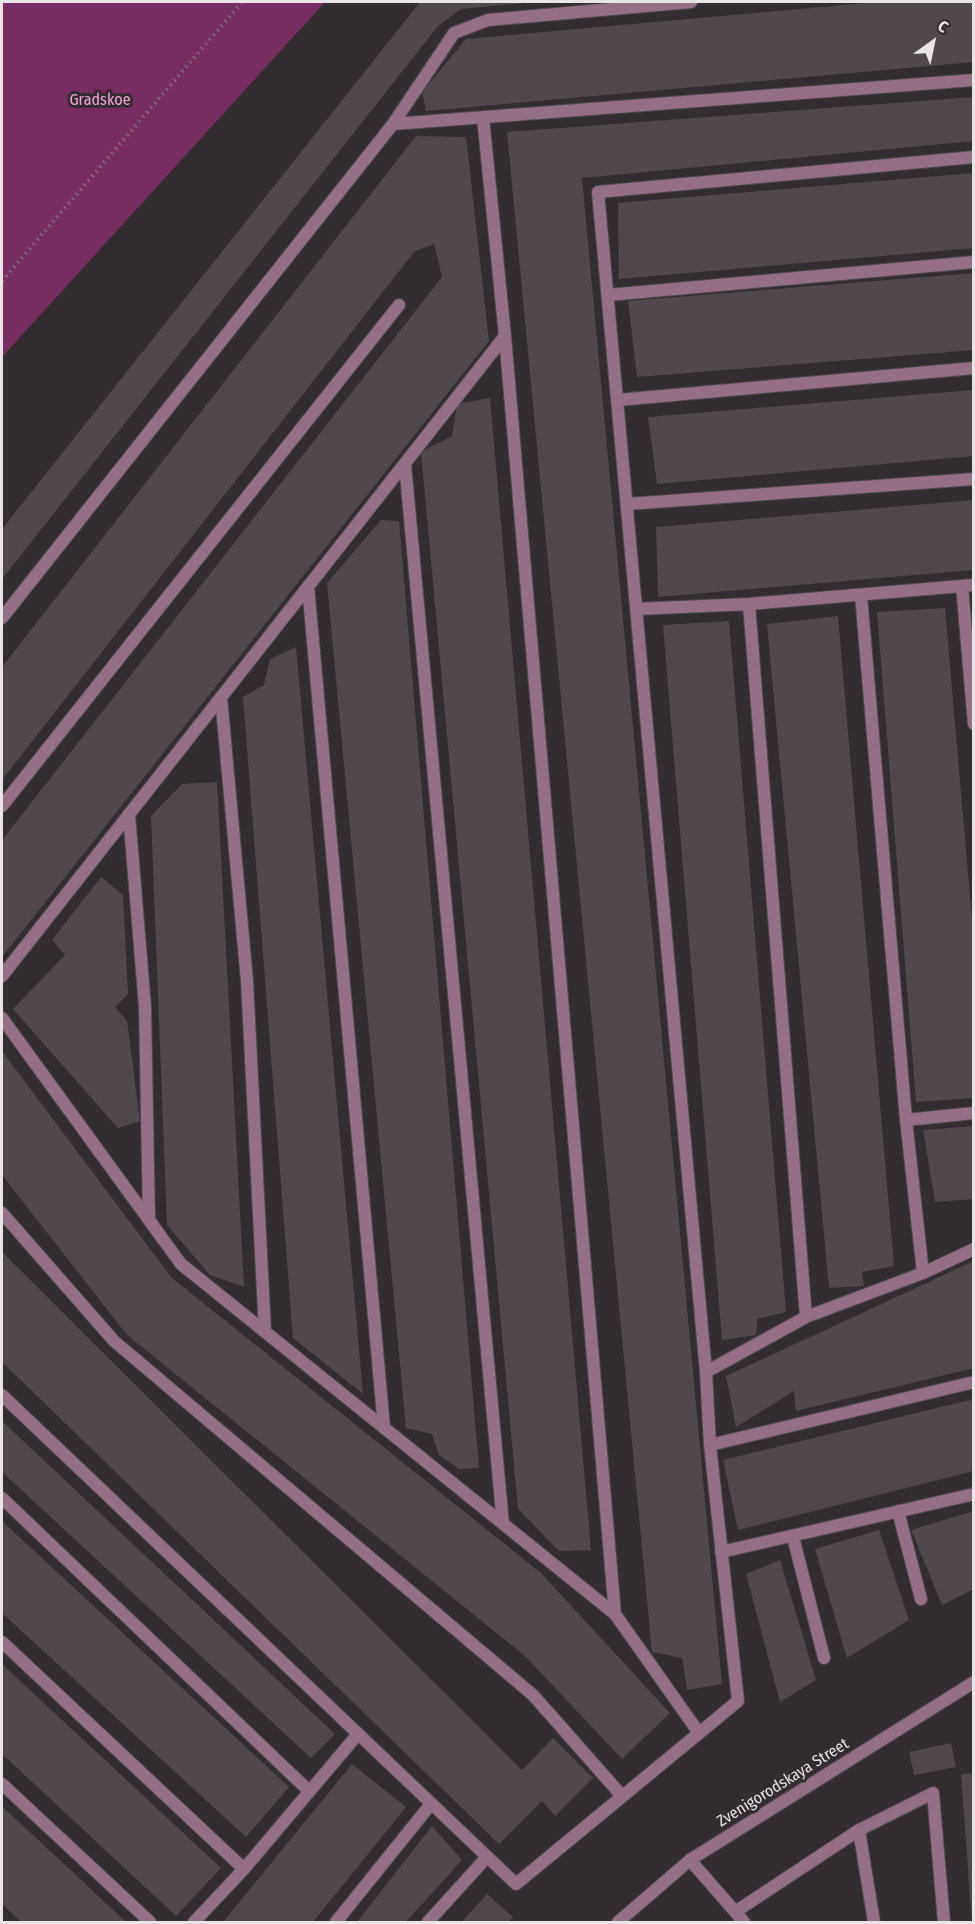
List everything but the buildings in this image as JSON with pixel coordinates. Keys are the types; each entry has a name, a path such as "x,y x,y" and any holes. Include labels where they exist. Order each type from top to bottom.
{"street":[{"path":"2,618 393,124 454,33 488,20 691,2"},
{"path":"393,124 974,80"},
{"path":"483,117 505,336 615,1614"},
{"path":"2,1395 516,1884 738,1701 710,1445 706,1372 598,192 974,157"},
{"path":"608,295 974,262"},
{"path":"2,806 399,304"},
{"path":"2,976 505,336"},
{"path":"618,399 974,368"},
{"path":"405,464 503,1524"},
{"path":"627,504 974,479"},
{"path":"308,586 384,1427"},
{"path":"636,609 749,604 968,586 974,723"},
{"path":"861,595 906,1120 922,1273"},
{"path":"749,604 806,1317"},
{"path":"221,697 247,981 266,1331"},
{"path":"129,814 145,1007 149,1220"},
{"path":"2,1018 182,1264 615,1614 699,1733"},
{"path":"906,1120 974,1113"},
{"path":"2,1213 114,1341 533,1695 622,1796"},
{"path":"706,1372 806,1317 922,1273 974,1249"},
{"path":"710,1445 974,1382"},
{"path":"721,1552 974,1494"},
{"path":"2,1498 309,1791"},
{"path":"898,1511 921,1599"},
{"path":"793,1537 824,1658"},
{"path":"2,1642 244,1869"},
{"name":"Zvenigorodskaya Street","path":"618,1923 690,1860 974,1682"},
{"path":"194,1923 244,1869 358,1734"},
{"path":"2,1784 150,1923"},
{"path":"735,1912 859,1830 933,1793 944,1923"},
{"path":"336,1923 431,1804"},
{"path":"859,1830 874,1923"},
{"path":"428,1923 487,1857"},
{"path":"690,1860 744,1923"}],"path":[{"path":"2,281 242,2"}],"green space":[{"name":"Gradskoe","path":"2,2 325,2 2,357"}]}
